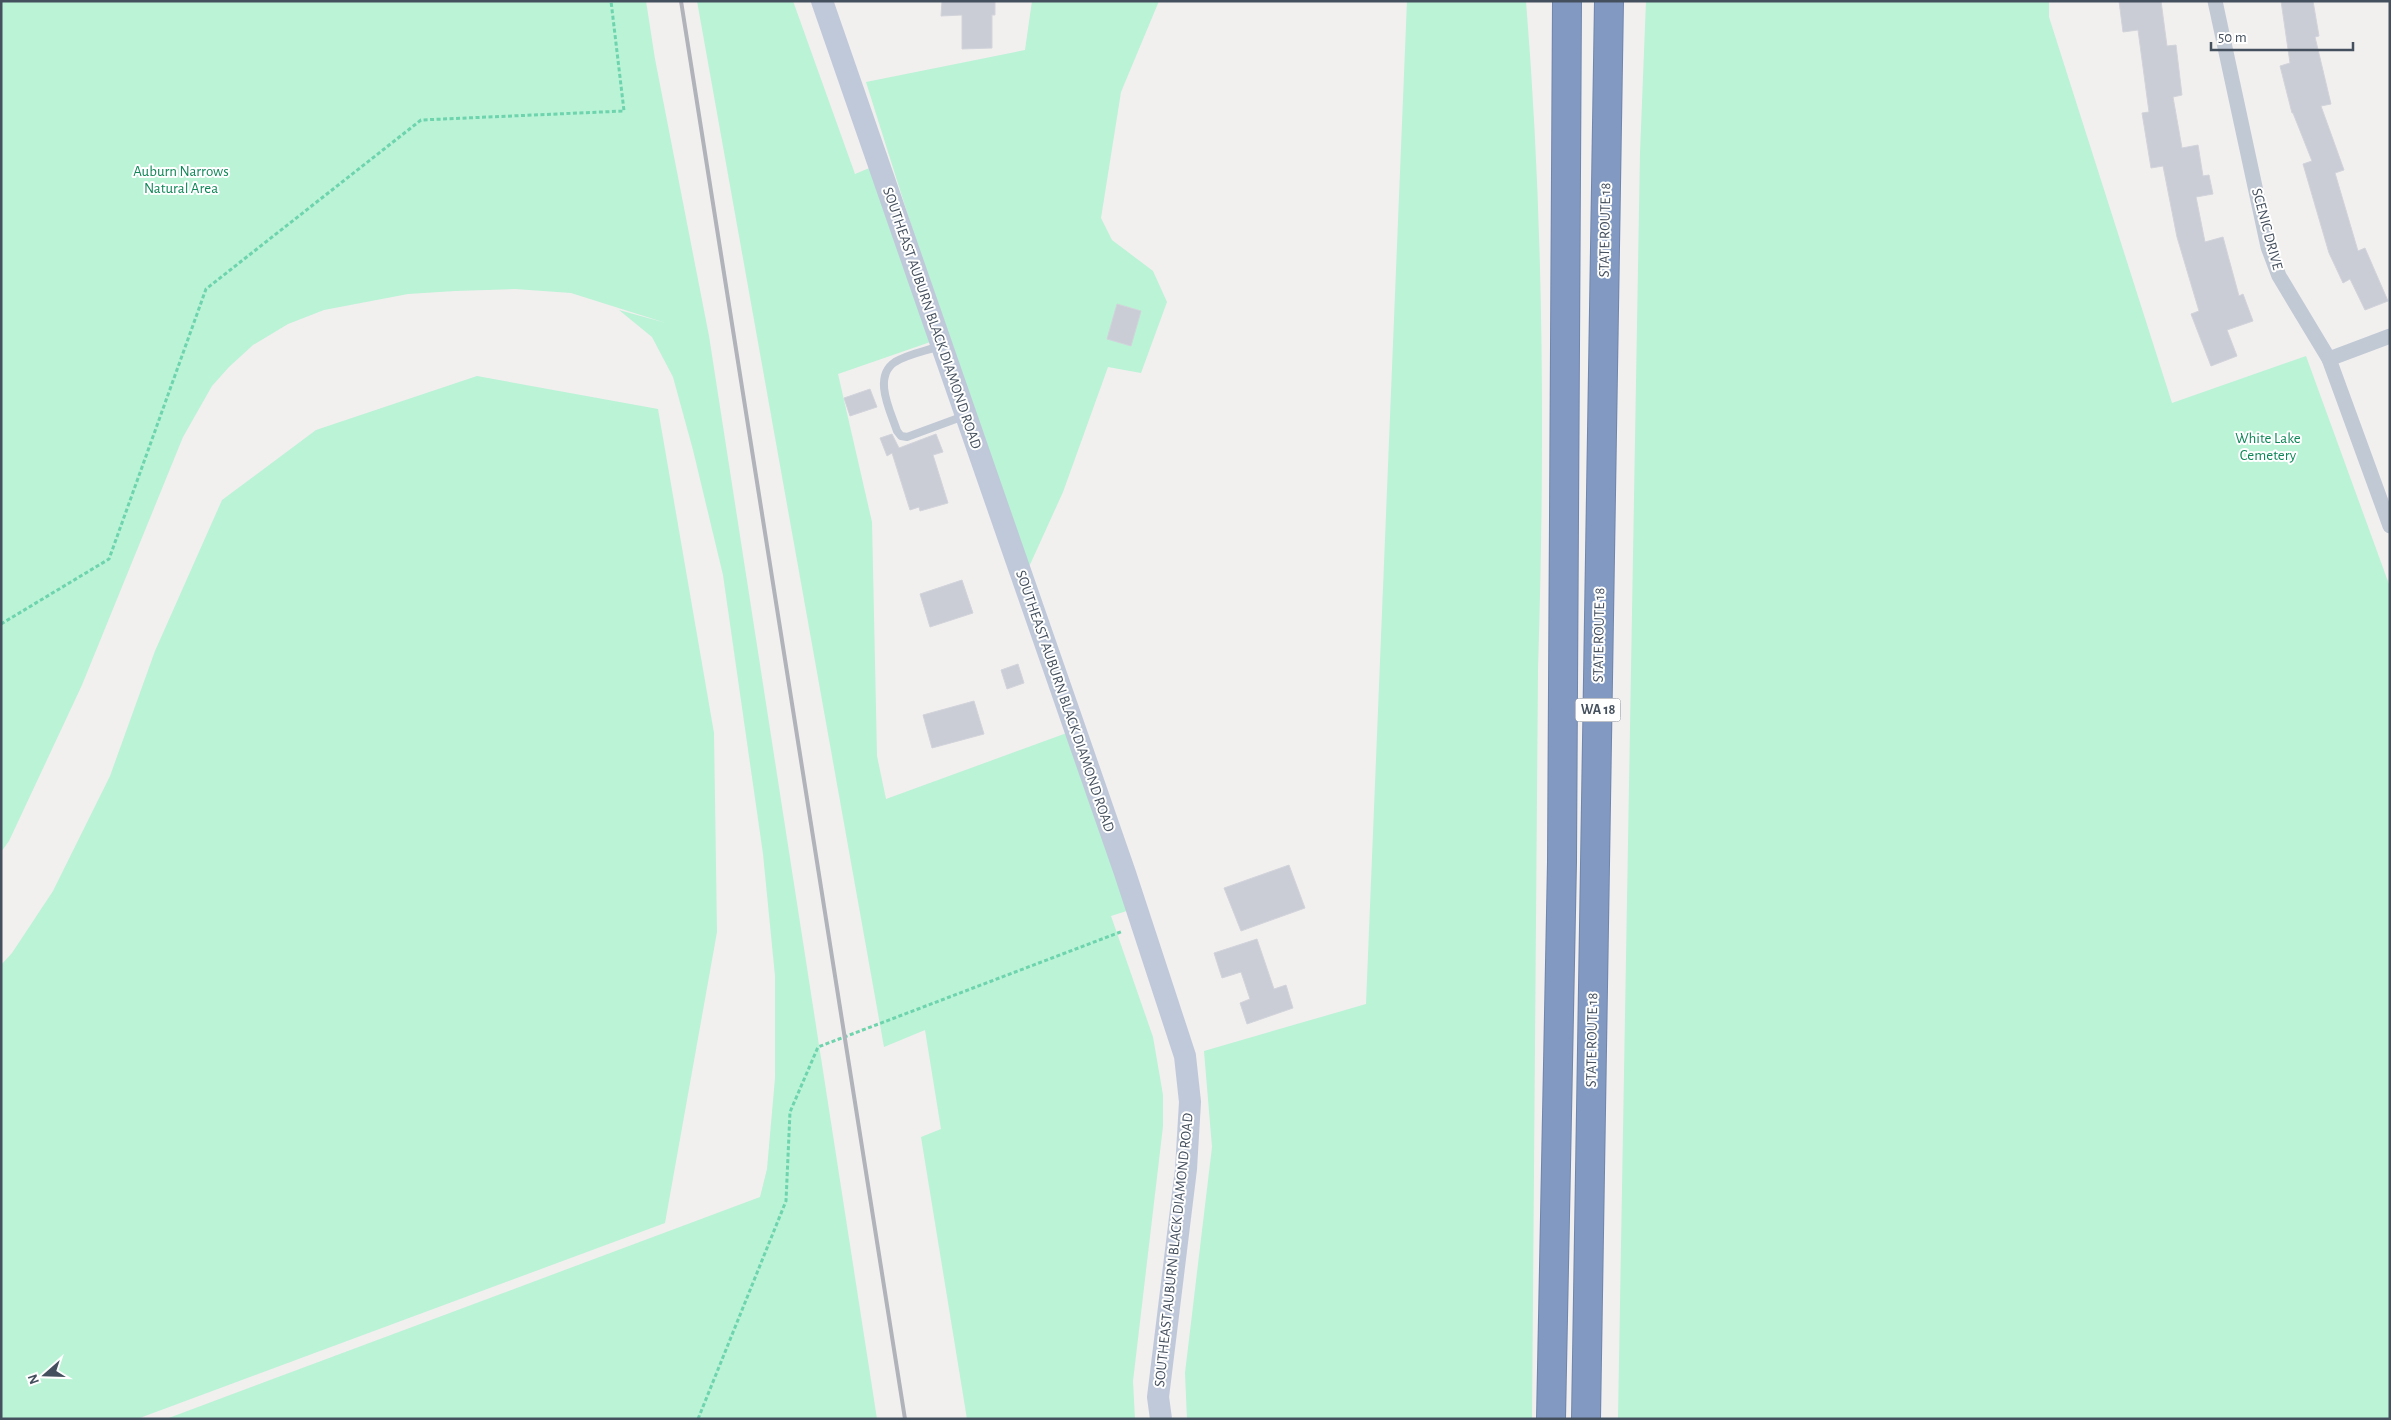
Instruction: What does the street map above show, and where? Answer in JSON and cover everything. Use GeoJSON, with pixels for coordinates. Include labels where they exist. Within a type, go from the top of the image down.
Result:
{"type":"FeatureCollection","features":[{"type":"Feature","properties":{"kind":"highway"},"geometry":{"type":"LineString","coordinates":[[1553,1],[1567,91]]}},
{"type":"Feature","properties":{"kind":"highway","name":"WA 18"},"geometry":{"type":"LineString","coordinates":[[1551,1419],[1562,862],[1567,1]]}},
{"type":"Feature","properties":{"kind":"highway","name":"STATE ROUTE 18"},"geometry":{"type":"LineString","coordinates":[[1586,1419],[1609,1]]}},
{"type":"Feature","properties":{"kind":"main road","name":"SOUTHEAST AUBURN BLACK DIAMOND ROAD"},"geometry":{"type":"LineString","coordinates":[[822,1],[1141,924],[1184,1056],[1190,1102],[1186,1169],[1158,1397],[1161,1419]]}},
{"type":"Feature","properties":{"kind":"street","name":"SCENIC DRIVE"},"geometry":{"type":"LineString","coordinates":[[2215,1],[2268,247],[2279,276],[2329,359],[2390,526]]}},
{"type":"Feature","properties":{"kind":"street"},"geometry":{"type":"LineString","coordinates":[[2329,359],[2390,336]]}},
{"type":"Feature","properties":{"kind":"lane"},"geometry":{"type":"LineString","coordinates":[[942,346],[895,362],[886,372],[884,391],[897,431],[901,436],[907,437],[966,415]]}},
{"type":"Feature","properties":{"kind":"path"},"geometry":{"type":"LineString","coordinates":[[1,624],[109,559],[206,289],[421,120],[624,111],[611,1]]}},
{"type":"Feature","properties":{"kind":"path"},"geometry":{"type":"LineString","coordinates":[[698,1419],[786,1201],[790,1112],[818,1047],[1141,924]]}},
{"type":"Feature","properties":{"kind":"green space","name":"Auburn Narrows Natural Area"},"geometry":{"type":"Polygon","coordinates":[[[1,1],[646,1],[655,59],[709,336],[877,1419],[166,1419],[760,1197],[767,1169],[775,1078],[775,976],[763,854],[723,575],[693,450],[673,377],[652,337],[619,310],[666,323],[571,293],[515,289],[408,294],[324,310],[288,324],[253,345],[229,367],[212,386],[183,437],[82,685],[9,841],[1,852],[1,1]]]}},
{"type":"Feature","properties":{"kind":"green space"},"geometry":{"type":"Polygon","coordinates":[[[697,1],[793,1],[855,174],[879,164],[939,339],[838,374],[872,522],[877,756],[886,799],[1075,730],[1136,908],[1111,916],[1153,1037],[1163,1095],[1163,1126],[1133,1381],[1135,1419],[967,1419],[921,1137],[941,1129],[925,1030],[884,1047],[697,1]]]}},
{"type":"Feature","properties":{"kind":"green space"},"geometry":{"type":"Polygon","coordinates":[[[1032,1],[1159,1],[1121,92],[1101,218],[1112,240],[1153,271],[1167,302],[1141,373],[1108,367],[1063,492],[1023,580],[866,82],[1025,50],[1032,1]]]}},
{"type":"Feature","properties":{"kind":"green space"},"geometry":{"type":"Polygon","coordinates":[[[1407,1],[1526,1],[1540,252],[1542,418],[1532,1419],[1187,1419],[1185,1373],[1212,1147],[1204,1051],[1366,1004],[1407,1]]]}},
{"type":"Feature","properties":{"kind":"green space","name":"White Lake Cemetery"},"geometry":{"type":"Polygon","coordinates":[[[1646,1],[2049,1],[2049,17],[2172,403],[2306,356],[2390,587],[2390,1419],[1618,1419],[1640,153],[1646,1]]]}},
{"type":"Feature","properties":{"kind":"green space"},"geometry":{"type":"Polygon","coordinates":[[[477,376],[658,409],[714,733],[717,932],[665,1223],[137,1419],[1,1419],[1,965],[12,953],[53,891],[110,776],[155,651],[222,500],[316,430],[477,376]]]}},
{"type":"Feature","properties":{"kind":"building"},"geometry":{"type":"Polygon","coordinates":[[[942,1],[995,1],[995,15],[992,15],[992,48],[962,49],[962,15],[941,16],[942,1]]]}},
{"type":"Feature","properties":{"kind":"building"},"geometry":{"type":"Polygon","coordinates":[[[2119,1],[2161,1],[2167,46],[2176,45],[2182,95],[2173,97],[2182,148],[2198,145],[2203,176],[2209,175],[2213,194],[2196,197],[2205,242],[2223,237],[2239,296],[2243,294],[2253,321],[2227,330],[2237,356],[2211,366],[2191,314],[2199,311],[2177,237],[2163,166],[2151,168],[2142,113],[2149,112],[2138,30],[2123,32],[2119,1]]]}},
{"type":"Feature","properties":{"kind":"building"},"geometry":{"type":"Polygon","coordinates":[[[2281,1],[2313,1],[2319,36],[2315,37],[2331,104],[2321,106],[2344,170],[2335,173],[2358,251],[2365,248],[2388,301],[2365,310],[2350,279],[2343,283],[2329,253],[2303,164],[2312,161],[2292,113],[2280,66],[2290,63],[2281,1]]]}},
{"type":"Feature","properties":{"kind":"building"},"geometry":{"type":"Polygon","coordinates":[[[1117,304],[1141,311],[1131,346],[1107,339],[1117,304]]]}},
{"type":"Feature","properties":{"kind":"building"},"geometry":{"type":"Polygon","coordinates":[[[870,389],[877,407],[850,416],[844,398],[870,389]]]}},
{"type":"Feature","properties":{"kind":"building"},"geometry":{"type":"Polygon","coordinates":[[[892,434],[899,448],[936,434],[943,452],[933,455],[948,503],[920,511],[919,507],[910,510],[892,453],[887,456],[880,438],[892,434]]]}},
{"type":"Feature","properties":{"kind":"building"},"geometry":{"type":"Polygon","coordinates":[[[962,580],[973,613],[930,627],[920,594],[962,580]]]}},
{"type":"Feature","properties":{"kind":"building"},"geometry":{"type":"Polygon","coordinates":[[[1018,664],[1024,683],[1007,689],[1001,670],[1018,664]]]}},
{"type":"Feature","properties":{"kind":"building"},"geometry":{"type":"Polygon","coordinates":[[[974,701],[984,734],[932,748],[923,715],[974,701]]]}},
{"type":"Feature","properties":{"kind":"building"},"geometry":{"type":"Polygon","coordinates":[[[1289,865],[1305,908],[1241,931],[1224,888],[1289,865]]]}},
{"type":"Feature","properties":{"kind":"building"},"geometry":{"type":"Polygon","coordinates":[[[1257,939],[1274,989],[1286,985],[1293,1008],[1247,1024],[1240,1003],[1250,999],[1241,972],[1222,978],[1214,953],[1257,939]]]}},
{"type":"Feature","properties":{"kind":"railway"},"geometry":{"type":"LineString","coordinates":[[681,1],[905,1419]]}}]}
